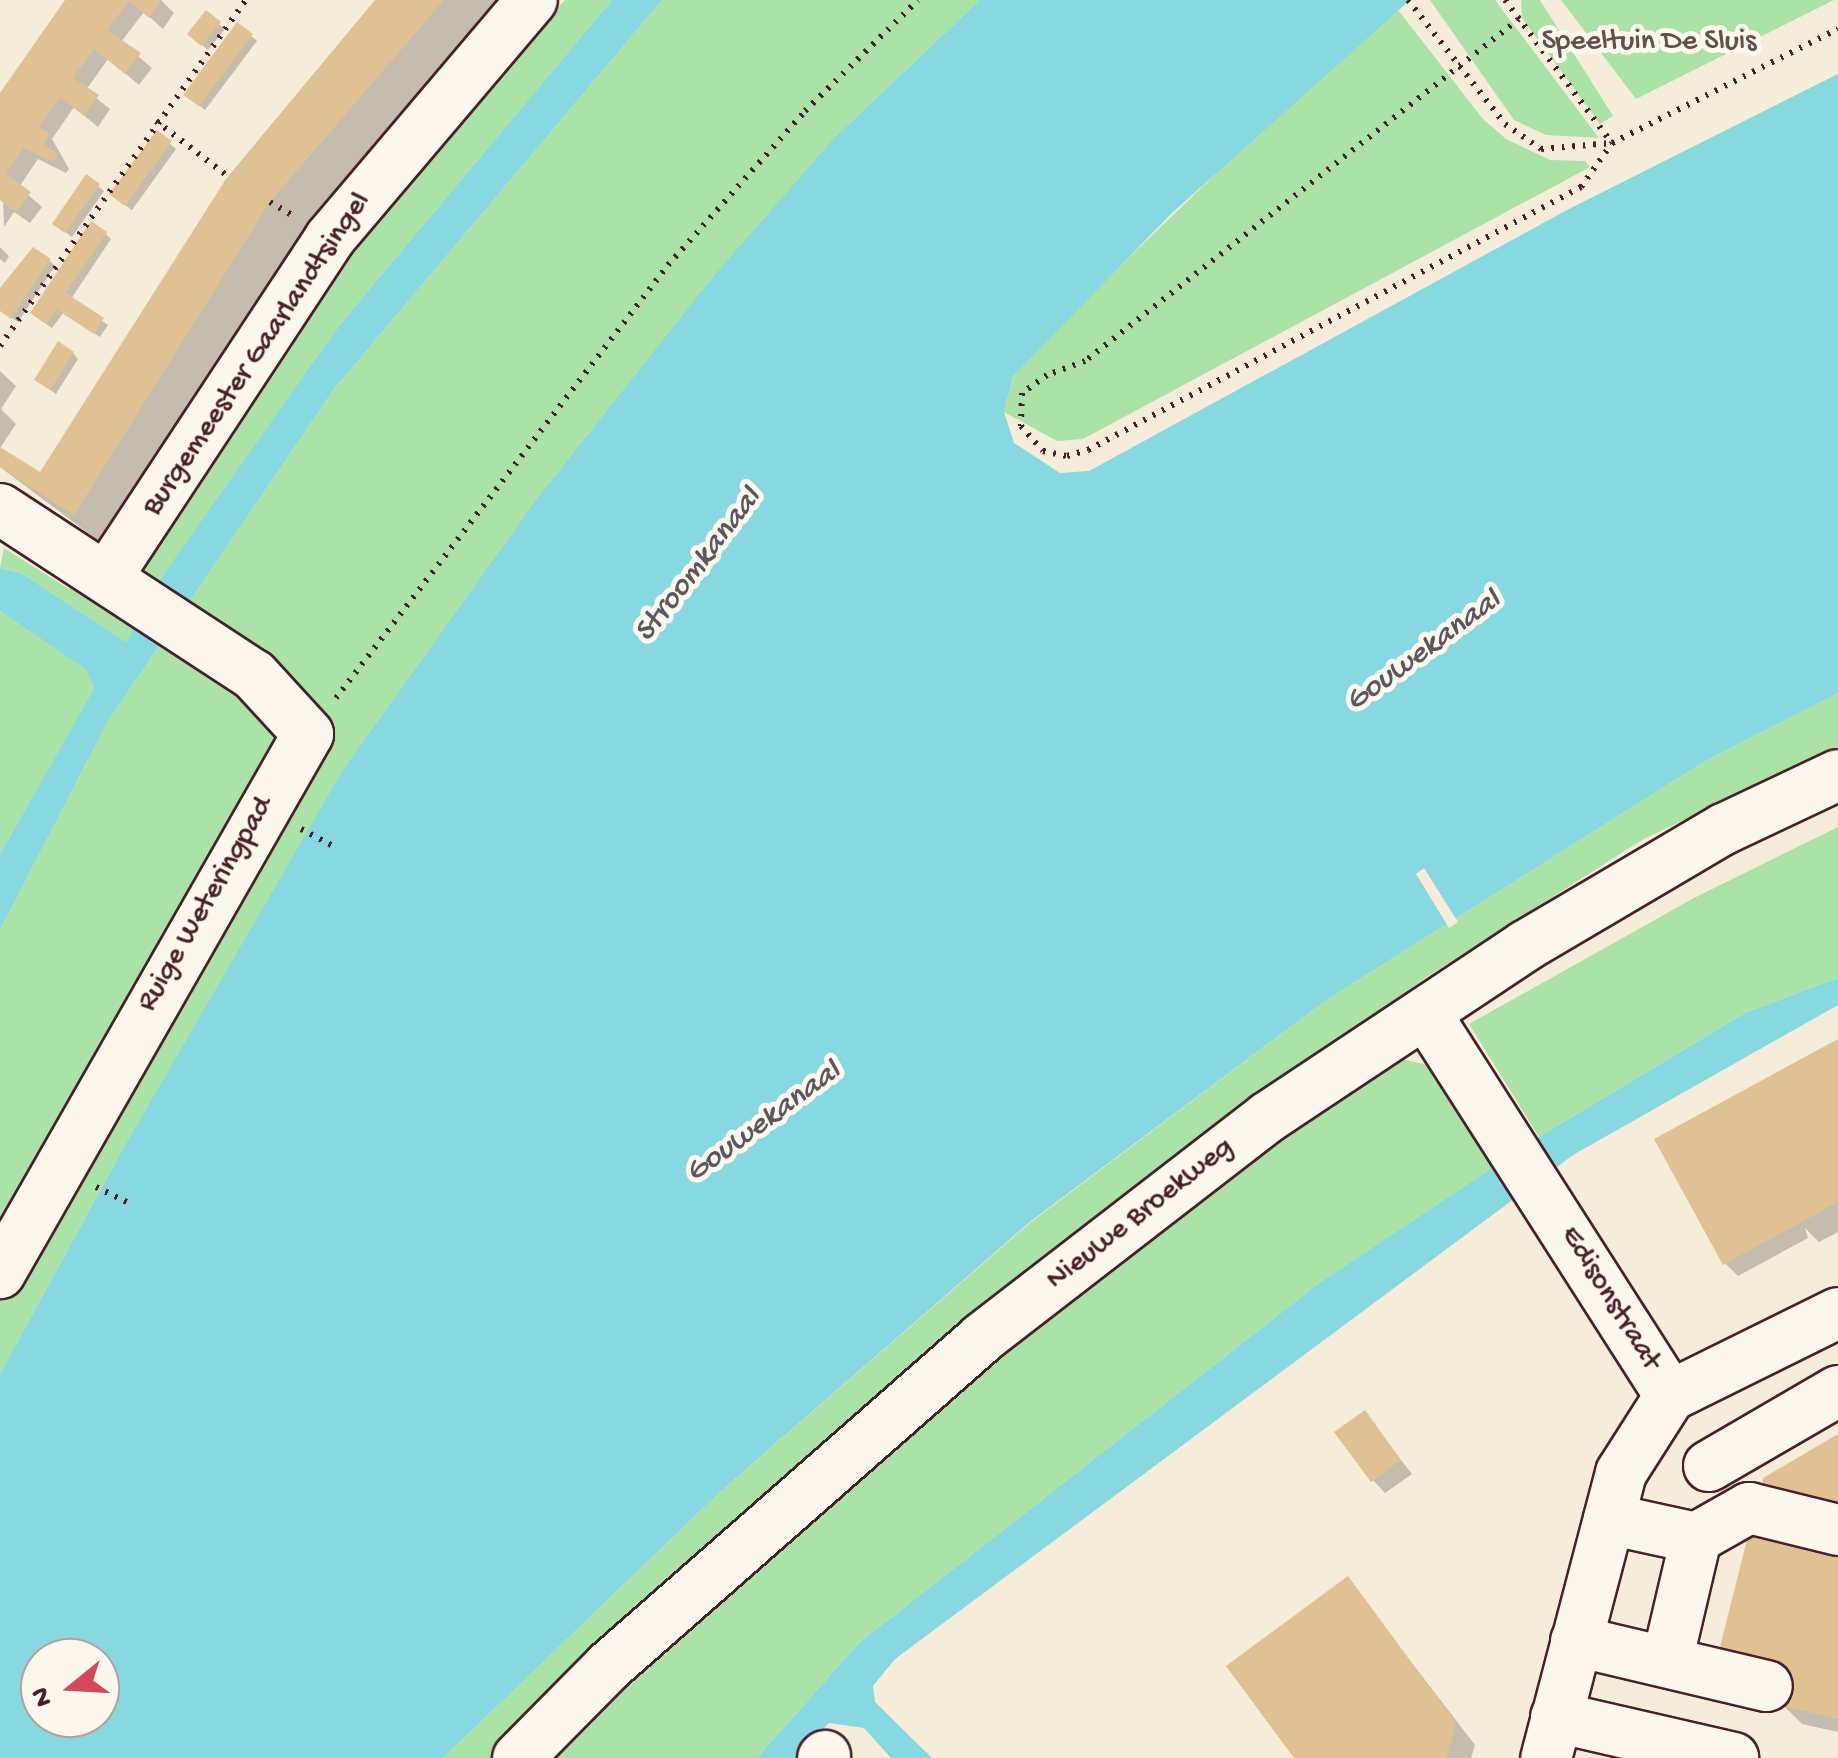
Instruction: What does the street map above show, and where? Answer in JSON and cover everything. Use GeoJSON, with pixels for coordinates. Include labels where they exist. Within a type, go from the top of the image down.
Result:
{"type":"FeatureCollection","features":[{"type":"Feature","properties":{"kind":"street","name":"Burgemeester Gaarlandtsingel"},"geometry":{"type":"LineString","coordinates":[[120,588],[330,238],[532,0]]}},
{"type":"Feature","properties":{"kind":"street"},"geometry":{"type":"LineString","coordinates":[[3,518],[120,588],[254,676],[308,734]]}},
{"type":"Feature","properties":{"kind":"street","name":"Ruige Weteringpad"},"geometry":{"type":"LineString","coordinates":[[0,1273],[308,734]]}},
{"type":"Feature","properties":{"kind":"street","name":"Nieuwe Broekweg"},"geometry":{"type":"LineString","coordinates":[[518,1758],[609,1666],[982,1338],[1268,1117],[1525,946],[1724,829],[1838,775]]}},
{"type":"Feature","properties":{"kind":"street","name":"Edisonstraat"},"geometry":{"type":"LineString","coordinates":[[1426,1014],[1670,1396],[1622,1473],[1551,1738],[1733,1758]]}},
{"type":"Feature","properties":{"kind":"street"},"geometry":{"type":"LineString","coordinates":[[1670,1396],[1838,1313]]}},
{"type":"Feature","properties":{"kind":"street"},"geometry":{"type":"LineString","coordinates":[[1709,1466],[1838,1391]]}},
{"type":"Feature","properties":{"kind":"street"},"geometry":{"type":"LineString","coordinates":[[1609,1519],[1696,1538],[1749,1508],[1838,1530]]}},
{"type":"Feature","properties":{"kind":"street"},"geometry":{"type":"LineString","coordinates":[[1667,1662],[1696,1538]]}},
{"type":"Feature","properties":{"kind":"street"},"geometry":{"type":"LineString","coordinates":[[1576,1641],[1768,1686]]}},
{"type":"Feature","properties":{"kind":"path"},"geometry":{"type":"LineString","coordinates":[[0,346],[156,121],[246,0]]}},
{"type":"Feature","properties":{"kind":"path"},"geometry":{"type":"LineString","coordinates":[[308,734],[668,265],[804,111],[918,0]]}},
{"type":"Feature","properties":{"kind":"path"},"geometry":{"type":"LineString","coordinates":[[1408,0],[1505,124],[1541,149],[1612,143],[1838,29]]}},
{"type":"Feature","properties":{"kind":"path"},"geometry":{"type":"LineString","coordinates":[[1505,0],[1612,143]]}},
{"type":"Feature","properties":{"kind":"path"},"geometry":{"type":"LineString","coordinates":[[1519,19],[1085,361],[1047,375],[1022,393],[1021,426],[1044,451],[1067,456],[1088,450],[1581,187],[1612,143]]}},
{"type":"Feature","properties":{"kind":"path"},"geometry":{"type":"LineString","coordinates":[[156,121],[229,177]]}},
{"type":"Feature","properties":{"kind":"green space"},"geometry":{"type":"Polygon","coordinates":[[[565,0],[612,0],[342,322],[154,596],[139,588],[136,560],[149,538],[161,545],[329,260],[565,0]]]}},
{"type":"Feature","properties":{"kind":"green space"},"geometry":{"type":"Polygon","coordinates":[[[662,0],[980,0],[836,136],[119,1156],[0,1374],[0,930],[108,721],[334,389],[662,0]]]}},
{"type":"Feature","properties":{"kind":"green space"},"geometry":{"type":"Polygon","coordinates":[[[1430,0],[1495,0],[1599,138],[1546,135],[1514,120],[1430,0]]]}},
{"type":"Feature","properties":{"kind":"green space"},"geometry":{"type":"Polygon","coordinates":[[[1521,0],[1540,0],[1613,116],[1600,124],[1522,18],[1521,0]]]}},
{"type":"Feature","properties":{"kind":"green space","name":"Speeltuin De Sluis"},"geometry":{"type":"Polygon","coordinates":[[[1561,0],[1834,0],[1636,99],[1561,0]]]}},
{"type":"Feature","properties":{"kind":"green space"},"geometry":{"type":"Polygon","coordinates":[[[1398,10],[1483,119],[1506,139],[1550,160],[1585,161],[1590,167],[1083,439],[1057,441],[1004,412],[1013,376],[1039,344],[1253,138],[1398,10]]]}},
{"type":"Feature","properties":{"kind":"green space"},"geometry":{"type":"Polygon","coordinates":[[[4,548],[69,589],[76,581],[143,615],[126,642],[21,573],[0,568],[4,548]]]}},
{"type":"Feature","properties":{"kind":"green space"},"geometry":{"type":"Polygon","coordinates":[[[0,611],[88,670],[94,690],[0,854],[0,611]]]}},
{"type":"Feature","properties":{"kind":"green space"},"geometry":{"type":"Polygon","coordinates":[[[1838,693],[1838,746],[1642,840],[1425,978],[1329,1050],[511,1758],[443,1758],[721,1491],[1031,1222],[1328,999],[1705,761],[1838,693]]]}},
{"type":"Feature","properties":{"kind":"green space"},"geometry":{"type":"Polygon","coordinates":[[[1838,827],[1838,978],[1745,1013],[1539,1137],[1469,1024],[1694,898],[1838,827]]]}},
{"type":"Feature","properties":{"kind":"green space"},"geometry":{"type":"Polygon","coordinates":[[[1390,1056],[1427,1065],[1441,1077],[1502,1164],[1318,1284],[859,1643],[757,1758],[549,1758],[739,1574],[1112,1259],[1390,1056]]]}},
{"type":"Feature","properties":{"kind":"water"},"geometry":{"type":"Polygon","coordinates":[[[612,0],[662,0],[334,389],[108,721],[0,930],[0,854],[94,689],[87,670],[0,611],[0,568],[21,573],[126,642],[164,574],[342,322],[612,0]]]}},
{"type":"Feature","properties":{"kind":"water"},"geometry":{"type":"Polygon","coordinates":[[[980,0],[1410,0],[1172,213],[1013,376],[1004,412],[1014,443],[1060,473],[1089,471],[1567,210],[1838,74],[1838,693],[1705,761],[1328,999],[1031,1221],[721,1491],[443,1758],[0,1758],[0,1374],[119,1156],[343,770],[537,499],[713,277],[836,136],[980,0]]]}},
{"type":"Feature","properties":{"kind":"water"},"geometry":{"type":"Polygon","coordinates":[[[1838,978],[1838,1005],[1573,1155],[895,1659],[873,1686],[875,1702],[932,1758],[891,1758],[864,1728],[829,1723],[795,1758],[757,1758],[859,1643],[1318,1284],[1539,1137],[1745,1013],[1838,978]]]}},
{"type":"Feature","properties":{"kind":"pier"},"geometry":{"type":"Polygon","coordinates":[[[1424,868],[1458,922],[1449,928],[1416,874],[1424,868]]]}},
{"type":"Feature","properties":{"kind":"building"},"geometry":{"type":"Polygon","coordinates":[[[65,0],[161,0],[149,18],[129,1],[107,30],[141,53],[125,74],[94,49],[73,78],[99,95],[84,116],[60,97],[39,127],[50,134],[43,144],[58,154],[53,162],[24,148],[15,160],[6,174],[31,192],[16,212],[0,200],[0,93],[65,0]]]}},
{"type":"Feature","properties":{"kind":"building"},"geometry":{"type":"Polygon","coordinates":[[[375,0],[444,0],[270,202],[74,515],[0,467],[0,447],[40,472],[226,179],[375,0]]]}},
{"type":"Feature","properties":{"kind":"building"},"geometry":{"type":"Polygon","coordinates":[[[206,10],[221,22],[201,46],[187,34],[206,10]]]}},
{"type":"Feature","properties":{"kind":"building"},"geometry":{"type":"Polygon","coordinates":[[[237,22],[253,34],[199,106],[183,95],[237,22]]]}},
{"type":"Feature","properties":{"kind":"building"},"geometry":{"type":"Polygon","coordinates":[[[157,130],[172,141],[125,206],[109,194],[157,130]]]}},
{"type":"Feature","properties":{"kind":"building"},"geometry":{"type":"Polygon","coordinates":[[[86,174],[100,184],[65,233],[52,224],[86,174]]]}},
{"type":"Feature","properties":{"kind":"building"},"geometry":{"type":"Polygon","coordinates":[[[91,221],[107,232],[66,293],[104,318],[94,334],[56,309],[46,324],[30,313],[91,221]]]}},
{"type":"Feature","properties":{"kind":"building"},"geometry":{"type":"Polygon","coordinates":[[[33,247],[51,259],[11,319],[0,311],[0,288],[33,247]]]}},
{"type":"Feature","properties":{"kind":"building"},"geometry":{"type":"Polygon","coordinates":[[[58,341],[74,352],[50,390],[34,380],[58,341]]]}},
{"type":"Feature","properties":{"kind":"building"},"geometry":{"type":"Polygon","coordinates":[[[1838,1039],[1838,1202],[1723,1265],[1654,1139],[1838,1039]]]}},
{"type":"Feature","properties":{"kind":"building"},"geometry":{"type":"Polygon","coordinates":[[[1365,1410],[1401,1460],[1371,1482],[1334,1432],[1365,1410]]]}},
{"type":"Feature","properties":{"kind":"building"},"geometry":{"type":"Polygon","coordinates":[[[1838,1434],[1838,1513],[1761,1494],[1763,1478],[1838,1434]]]}},
{"type":"Feature","properties":{"kind":"building"},"geometry":{"type":"Polygon","coordinates":[[[1752,1520],[1838,1541],[1838,1719],[1779,1705],[1717,1659],[1752,1520]]]}},
{"type":"Feature","properties":{"kind":"building"},"geometry":{"type":"Polygon","coordinates":[[[1348,1576],[1456,1723],[1447,1758],[1294,1758],[1226,1666],[1348,1576]]]}},
{"type":"Feature","properties":{"kind":"water label","name":"Stroomkanaal"},"geometry":{"type":"Point","coordinates":[699,566]}},
{"type":"Feature","properties":{"kind":"water label","name":"Gouwekanaal"},"geometry":{"type":"Point","coordinates":[1424,652]}},
{"type":"Feature","properties":{"kind":"water label","name":"Gouwekanaal"},"geometry":{"type":"Point","coordinates":[764,1123]}}]}
